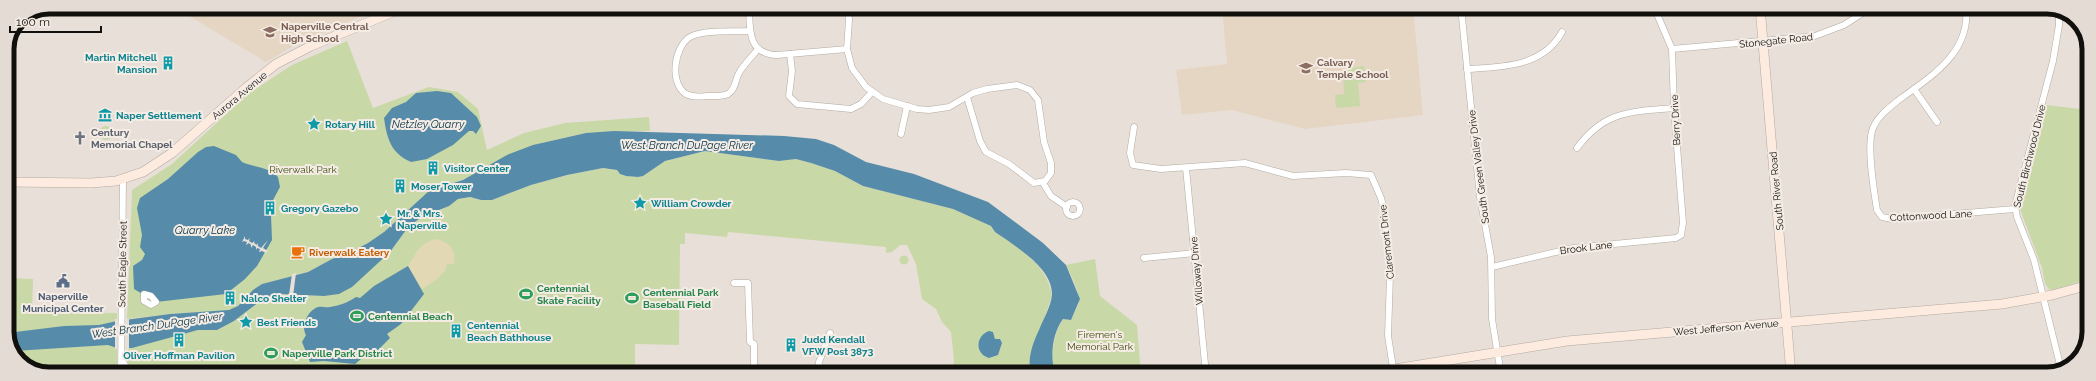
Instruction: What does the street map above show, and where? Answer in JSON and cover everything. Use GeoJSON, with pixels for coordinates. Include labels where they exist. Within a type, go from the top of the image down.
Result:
{"type":"FeatureCollection","features":[{"type":"Feature","properties":{"kind":"street","name":"Aurora Avenue"},"geometry":{"type":"LineString","coordinates":[[14,182],[91,183],[123,179],[143,172],[161,162],[276,64],[311,46],[388,14]]}},
{"type":"Feature","properties":{"kind":"street"},"geometry":{"type":"LineString","coordinates":[[749,14],[752,39],[758,49],[771,55],[847,49]]}},
{"type":"Feature","properties":{"kind":"street"},"geometry":{"type":"LineString","coordinates":[[849,14],[847,49],[855,75],[872,92],[883,99],[923,110],[936,110],[949,106],[980,91],[997,87],[1021,85],[1030,90],[1038,100],[1044,142],[1052,169],[1049,176],[1043,183]]}},
{"type":"Feature","properties":{"kind":"street","name":"South Green Valley Drive"},"geometry":{"type":"LineString","coordinates":[[1462,14],[1480,197],[1492,267],[1492,308],[1500,367]]}},
{"type":"Feature","properties":{"kind":"street","name":"Berry Drive"},"geometry":{"type":"LineString","coordinates":[[1657,14],[1672,49],[1674,108],[1683,223],[1681,235]]}},
{"type":"Feature","properties":{"kind":"street","name":"South River Road"},"geometry":{"type":"LineString","coordinates":[[1761,14],[1790,367]]}},
{"type":"Feature","properties":{"kind":"street","name":"Stonegate Road"},"geometry":{"type":"LineString","coordinates":[[1672,49],[1803,38],[1823,34],[1844,25],[1861,14]]}},
{"type":"Feature","properties":{"kind":"street","name":"Cottonwood Lane"},"geometry":{"type":"LineString","coordinates":[[1966,14],[1965,28],[1956,51],[1947,63],[1885,111],[1873,130],[1871,142],[1875,198],[1879,214],[1887,219],[1892,219],[2015,209]]}},
{"type":"Feature","properties":{"kind":"street","name":"South Birchwood Drive"},"geometry":{"type":"LineString","coordinates":[[2059,16],[2053,61],[2015,209],[2034,260],[2060,364]]}},
{"type":"Feature","properties":{"kind":"street"},"geometry":{"type":"LineString","coordinates":[[750,31],[697,34],[690,37],[682,44],[677,56],[677,81],[684,92],[694,96],[727,94],[734,88],[743,66],[758,49]]}},
{"type":"Feature","properties":{"kind":"street"},"geometry":{"type":"LineString","coordinates":[[1467,69],[1510,65],[1532,59],[1554,46],[1562,32]]}},
{"type":"Feature","properties":{"kind":"street"},"geometry":{"type":"LineString","coordinates":[[790,54],[792,71],[789,96],[797,104],[848,110],[861,104],[872,92]]}},
{"type":"Feature","properties":{"kind":"street"},"geometry":{"type":"LineString","coordinates":[[1914,89],[1937,122]]}},
{"type":"Feature","properties":{"kind":"street"},"geometry":{"type":"LineString","coordinates":[[967,97],[980,141],[986,152],[1009,164],[1031,182],[1043,183]]}},
{"type":"Feature","properties":{"kind":"street"},"geometry":{"type":"LineString","coordinates":[[901,134],[907,106]]}},
{"type":"Feature","properties":{"kind":"street"},"geometry":{"type":"LineString","coordinates":[[1577,148],[1587,134],[1612,117],[1630,112],[1674,108]]}},
{"type":"Feature","properties":{"kind":"street","name":"Claremont Drive"},"geometry":{"type":"LineString","coordinates":[[1134,127],[1130,153],[1133,165],[1155,169],[1245,163],[1293,176],[1346,173],[1371,175],[1381,198],[1384,215],[1390,276],[1387,330],[1393,367]]}},
{"type":"Feature","properties":{"kind":"street","name":"Willoway Drive"},"geometry":{"type":"LineString","coordinates":[[1186,168],[1205,367]]}},
{"type":"Feature","properties":{"kind":"street","name":"South Eagle Street"},"geometry":{"type":"LineString","coordinates":[[120,367],[123,179]]}},
{"type":"Feature","properties":{"kind":"street"},"geometry":{"type":"LineString","coordinates":[[1043,183],[1051,196],[1067,207]]}},
{"type":"Feature","properties":{"kind":"street","name":"Brook Lane"},"geometry":{"type":"LineString","coordinates":[[1492,267],[1573,248],[1676,238],[1681,235]]}},
{"type":"Feature","properties":{"kind":"street"},"geometry":{"type":"LineString","coordinates":[[1144,258],[1195,253]]}},
{"type":"Feature","properties":{"kind":"street"},"geometry":{"type":"LineString","coordinates":[[734,283],[748,283],[750,342],[754,344],[754,367]]}},
{"type":"Feature","properties":{"kind":"street","name":"West Jefferson Avenue"},"geometry":{"type":"LineString","coordinates":[[1416,367],[1567,341],[1979,306],[2044,297],[2082,287]]}},
{"type":"Feature","properties":{"kind":"street"},"geometry":{"type":"LineString","coordinates":[[818,367],[830,333]]}},
{"type":"Feature","properties":{"kind":"street"},"geometry":{"type":"LineString","coordinates":[[121,357],[126,367]]}},
{"type":"Feature","properties":{"kind":"shaded area","name":"Naperville Central High School"},"geometry":{"type":"Polygon","coordinates":[[[186,14],[367,14],[295,45],[266,62],[186,14]]]}},
{"type":"Feature","properties":{"kind":"shaded area","name":"Calvary Temple School"},"geometry":{"type":"Polygon","coordinates":[[[1223,14],[1414,14],[1423,115],[1305,129],[1232,110],[1182,115],[1176,70],[1227,64],[1223,14]]]}},
{"type":"Feature","properties":{"kind":"green space","name":"Riverwalk Park"},"geometry":{"type":"Polygon","coordinates":[[[347,41],[373,108],[429,87],[458,92],[478,109],[487,150],[524,133],[565,123],[649,117],[650,131],[587,133],[542,143],[463,180],[436,188],[422,197],[384,232],[368,243],[349,253],[332,259],[308,272],[262,284],[234,309],[127,319],[132,190],[172,164],[248,94],[292,65],[347,41]]]}},
{"type":"Feature","properties":{"kind":"green space"},"geometry":{"type":"Polygon","coordinates":[[[1364,66],[1366,82],[1358,83],[1360,106],[1336,108],[1335,95],[1344,94],[1343,69],[1364,66]]]}},
{"type":"Feature","properties":{"kind":"green space"},"geometry":{"type":"Polygon","coordinates":[[[2046,105],[2082,109],[2082,281],[2053,290],[2049,289],[2045,284],[2042,268],[2020,209],[2046,105]]]}},
{"type":"Feature","properties":{"kind":"green space"},"geometry":{"type":"Polygon","coordinates":[[[103,126],[109,126],[113,130],[113,136],[109,140],[103,140],[99,136],[99,130],[103,126]]]}},
{"type":"Feature","properties":{"kind":"green space"},"geometry":{"type":"Polygon","coordinates":[[[705,151],[779,161],[796,159],[835,171],[863,186],[953,209],[991,226],[995,232],[1031,258],[1044,274],[1049,284],[1052,296],[1029,363],[1029,367],[953,367],[954,360],[951,332],[942,322],[936,309],[922,299],[916,264],[907,245],[900,245],[892,252],[886,253],[886,247],[728,232],[727,237],[685,233],[685,244],[680,244],[679,345],[635,344],[635,367],[130,367],[128,363],[128,348],[198,330],[217,330],[234,321],[263,299],[271,296],[287,294],[324,296],[345,291],[390,252],[409,226],[422,217],[443,209],[458,199],[470,197],[481,200],[492,200],[531,185],[567,175],[603,168],[617,170],[620,174],[626,176],[643,176],[665,161],[705,151]],[[993,332],[978,344],[980,351],[985,357],[998,355],[1002,343],[995,339],[993,332]]]}},
{"type":"Feature","properties":{"kind":"green space"},"geometry":{"type":"Polygon","coordinates":[[[904,255],[909,260],[904,265],[899,260],[904,255]]]}},
{"type":"Feature","properties":{"kind":"green space","name":"Firemen's Memorial Park"},"geometry":{"type":"Polygon","coordinates":[[[1095,259],[1100,296],[1137,325],[1140,367],[1053,367],[1053,346],[1057,332],[1063,319],[1071,320],[1079,302],[1077,289],[1066,265],[1095,259]]]}},
{"type":"Feature","properties":{"kind":"green space"},"geometry":{"type":"Polygon","coordinates":[[[14,278],[33,279],[32,312],[117,313],[117,367],[40,366],[28,360],[23,355],[15,341],[14,278]]]}},
{"type":"Feature","properties":{"kind":"sand","name":"Centennial Beach"},"geometry":{"type":"Polygon","coordinates":[[[437,239],[445,242],[451,248],[455,259],[454,264],[447,264],[445,271],[436,280],[422,289],[408,266],[416,252],[423,245],[431,240],[437,239]]]}},
{"type":"Feature","properties":{"kind":"water","name":"Netzley Quarry"},"geometry":{"type":"Polygon","coordinates":[[[437,91],[451,93],[477,117],[481,126],[476,134],[473,131],[469,131],[453,145],[427,159],[411,162],[394,150],[389,139],[384,118],[392,108],[406,102],[416,93],[437,91]]]}},
{"type":"Feature","properties":{"kind":"water","name":"West Branch DuPage River"},"geometry":{"type":"Polygon","coordinates":[[[614,131],[784,136],[816,139],[834,145],[866,162],[914,174],[988,202],[1043,243],[1066,265],[1080,299],[1071,320],[1063,319],[1056,331],[1052,353],[1053,367],[1030,367],[1030,357],[1033,346],[1049,308],[1052,295],[1051,285],[1040,267],[1022,251],[995,232],[991,226],[953,209],[863,186],[835,171],[796,159],[779,161],[705,151],[665,161],[643,176],[638,177],[626,176],[620,174],[617,170],[603,168],[567,175],[531,185],[492,200],[481,200],[470,197],[458,199],[449,206],[422,217],[409,226],[390,252],[352,287],[339,294],[324,296],[279,294],[263,299],[234,321],[217,330],[198,330],[132,348],[117,348],[108,345],[20,351],[15,341],[14,332],[64,326],[99,325],[170,314],[229,310],[238,306],[253,290],[262,284],[308,272],[332,259],[349,253],[368,243],[384,232],[430,190],[463,180],[507,155],[533,145],[586,133],[614,131]]]}},
{"type":"Feature","properties":{"kind":"water","name":"Quarry Lake"},"geometry":{"type":"Polygon","coordinates":[[[214,146],[236,155],[242,162],[266,169],[278,177],[280,187],[272,202],[265,205],[265,210],[271,215],[272,240],[257,266],[245,279],[226,294],[156,302],[134,289],[133,266],[142,260],[145,254],[140,247],[142,235],[137,208],[140,198],[168,179],[198,152],[206,147],[214,146]]]}},
{"type":"Feature","properties":{"kind":"water","name":"Centennial Beach"},"geometry":{"type":"Polygon","coordinates":[[[408,266],[424,294],[401,324],[387,334],[390,338],[369,359],[366,355],[355,364],[324,361],[310,362],[302,342],[306,335],[304,327],[306,319],[314,309],[318,307],[341,305],[356,297],[360,298],[374,286],[408,266]]]}},
{"type":"Feature","properties":{"kind":"water"},"geometry":{"type":"Polygon","coordinates":[[[989,331],[993,332],[995,339],[1000,339],[1002,343],[998,355],[989,358],[981,353],[978,345],[984,333],[989,331]]]}},
{"type":"Feature","properties":{"kind":"pier"},"geometry":{"type":"Polygon","coordinates":[[[245,236],[245,239],[248,240],[250,238],[249,241],[252,243],[255,241],[254,243],[257,245],[258,243],[258,246],[261,248],[268,240],[263,248],[268,251],[266,253],[262,251],[259,252],[260,249],[257,248],[256,250],[256,247],[253,245],[251,248],[249,243],[246,245],[247,242],[242,242],[245,236]]]}},
{"type":"Feature","properties":{"kind":"pier"},"geometry":{"type":"Polygon","coordinates":[[[296,273],[293,296],[289,295],[292,274],[296,273]]]}},
{"type":"Feature","properties":{"kind":"pier"},"geometry":{"type":"Polygon","coordinates":[[[115,319],[129,319],[129,349],[115,349],[115,319]]]}},
{"type":"Feature","properties":{"kind":"place","name":"Naperville Central High School"},"geometry":{"type":"Point","coordinates":[270,32]}},
{"type":"Feature","properties":{"kind":"place","name":"Martin Mitchell Mansion"},"geometry":{"type":"Point","coordinates":[168,63]}},
{"type":"Feature","properties":{"kind":"place","name":"Calvary Temple School"},"geometry":{"type":"Point","coordinates":[1306,68]}},
{"type":"Feature","properties":{"kind":"place","name":"Naper Settlement"},"geometry":{"type":"Point","coordinates":[105,115]}},
{"type":"Feature","properties":{"kind":"place","name":"Rotary Hill"},"geometry":{"type":"Point","coordinates":[314,124]}},
{"type":"Feature","properties":{"kind":"place","name":"Century Memorial Chapel"},"geometry":{"type":"Point","coordinates":[80,138]}},
{"type":"Feature","properties":{"kind":"place","name":"Visitor Center"},"geometry":{"type":"Point","coordinates":[433,168]}},
{"type":"Feature","properties":{"kind":"place","name":"Moser Tower"},"geometry":{"type":"Point","coordinates":[400,186]}},
{"type":"Feature","properties":{"kind":"place","name":"William Crowder"},"geometry":{"type":"Point","coordinates":[640,203]}},
{"type":"Feature","properties":{"kind":"place","name":"Gregory Gazebo"},"geometry":{"type":"Point","coordinates":[270,208]}},
{"type":"Feature","properties":{"kind":"place","name":"Mr. & Mrs. Naperville"},"geometry":{"type":"Point","coordinates":[386,219]}},
{"type":"Feature","properties":{"kind":"place","name":"Riverwalk Eatery"},"geometry":{"type":"Point","coordinates":[298,252]}},
{"type":"Feature","properties":{"kind":"place","name":"Naperville Municipal Center"},"geometry":{"type":"Point","coordinates":[63,281]}},
{"type":"Feature","properties":{"kind":"place","name":"Centennial Skate Facility"},"geometry":{"type":"Point","coordinates":[526,294]}},
{"type":"Feature","properties":{"kind":"place","name":"Nalco Shelter"},"geometry":{"type":"Point","coordinates":[230,298]}},
{"type":"Feature","properties":{"kind":"place","name":"Centennial Park Baseball Field"},"geometry":{"type":"Point","coordinates":[632,298]}},
{"type":"Feature","properties":{"kind":"place","name":"Centennial Beach"},"geometry":{"type":"Point","coordinates":[357,316]}},
{"type":"Feature","properties":{"kind":"place","name":"Best Friends"},"geometry":{"type":"Point","coordinates":[246,322]}},
{"type":"Feature","properties":{"kind":"place","name":"Centennial Beach Bathhouse"},"geometry":{"type":"Point","coordinates":[456,331]}},
{"type":"Feature","properties":{"kind":"place","name":"Oliver Hoffman Pavilion"},"geometry":{"type":"Point","coordinates":[179,340]}},
{"type":"Feature","properties":{"kind":"place","name":"Judd Kendall VFW Post 3873"},"geometry":{"type":"Point","coordinates":[791,345]}},
{"type":"Feature","properties":{"kind":"place","name":"Naperville Park District"},"geometry":{"type":"Point","coordinates":[271,353]}}]}
